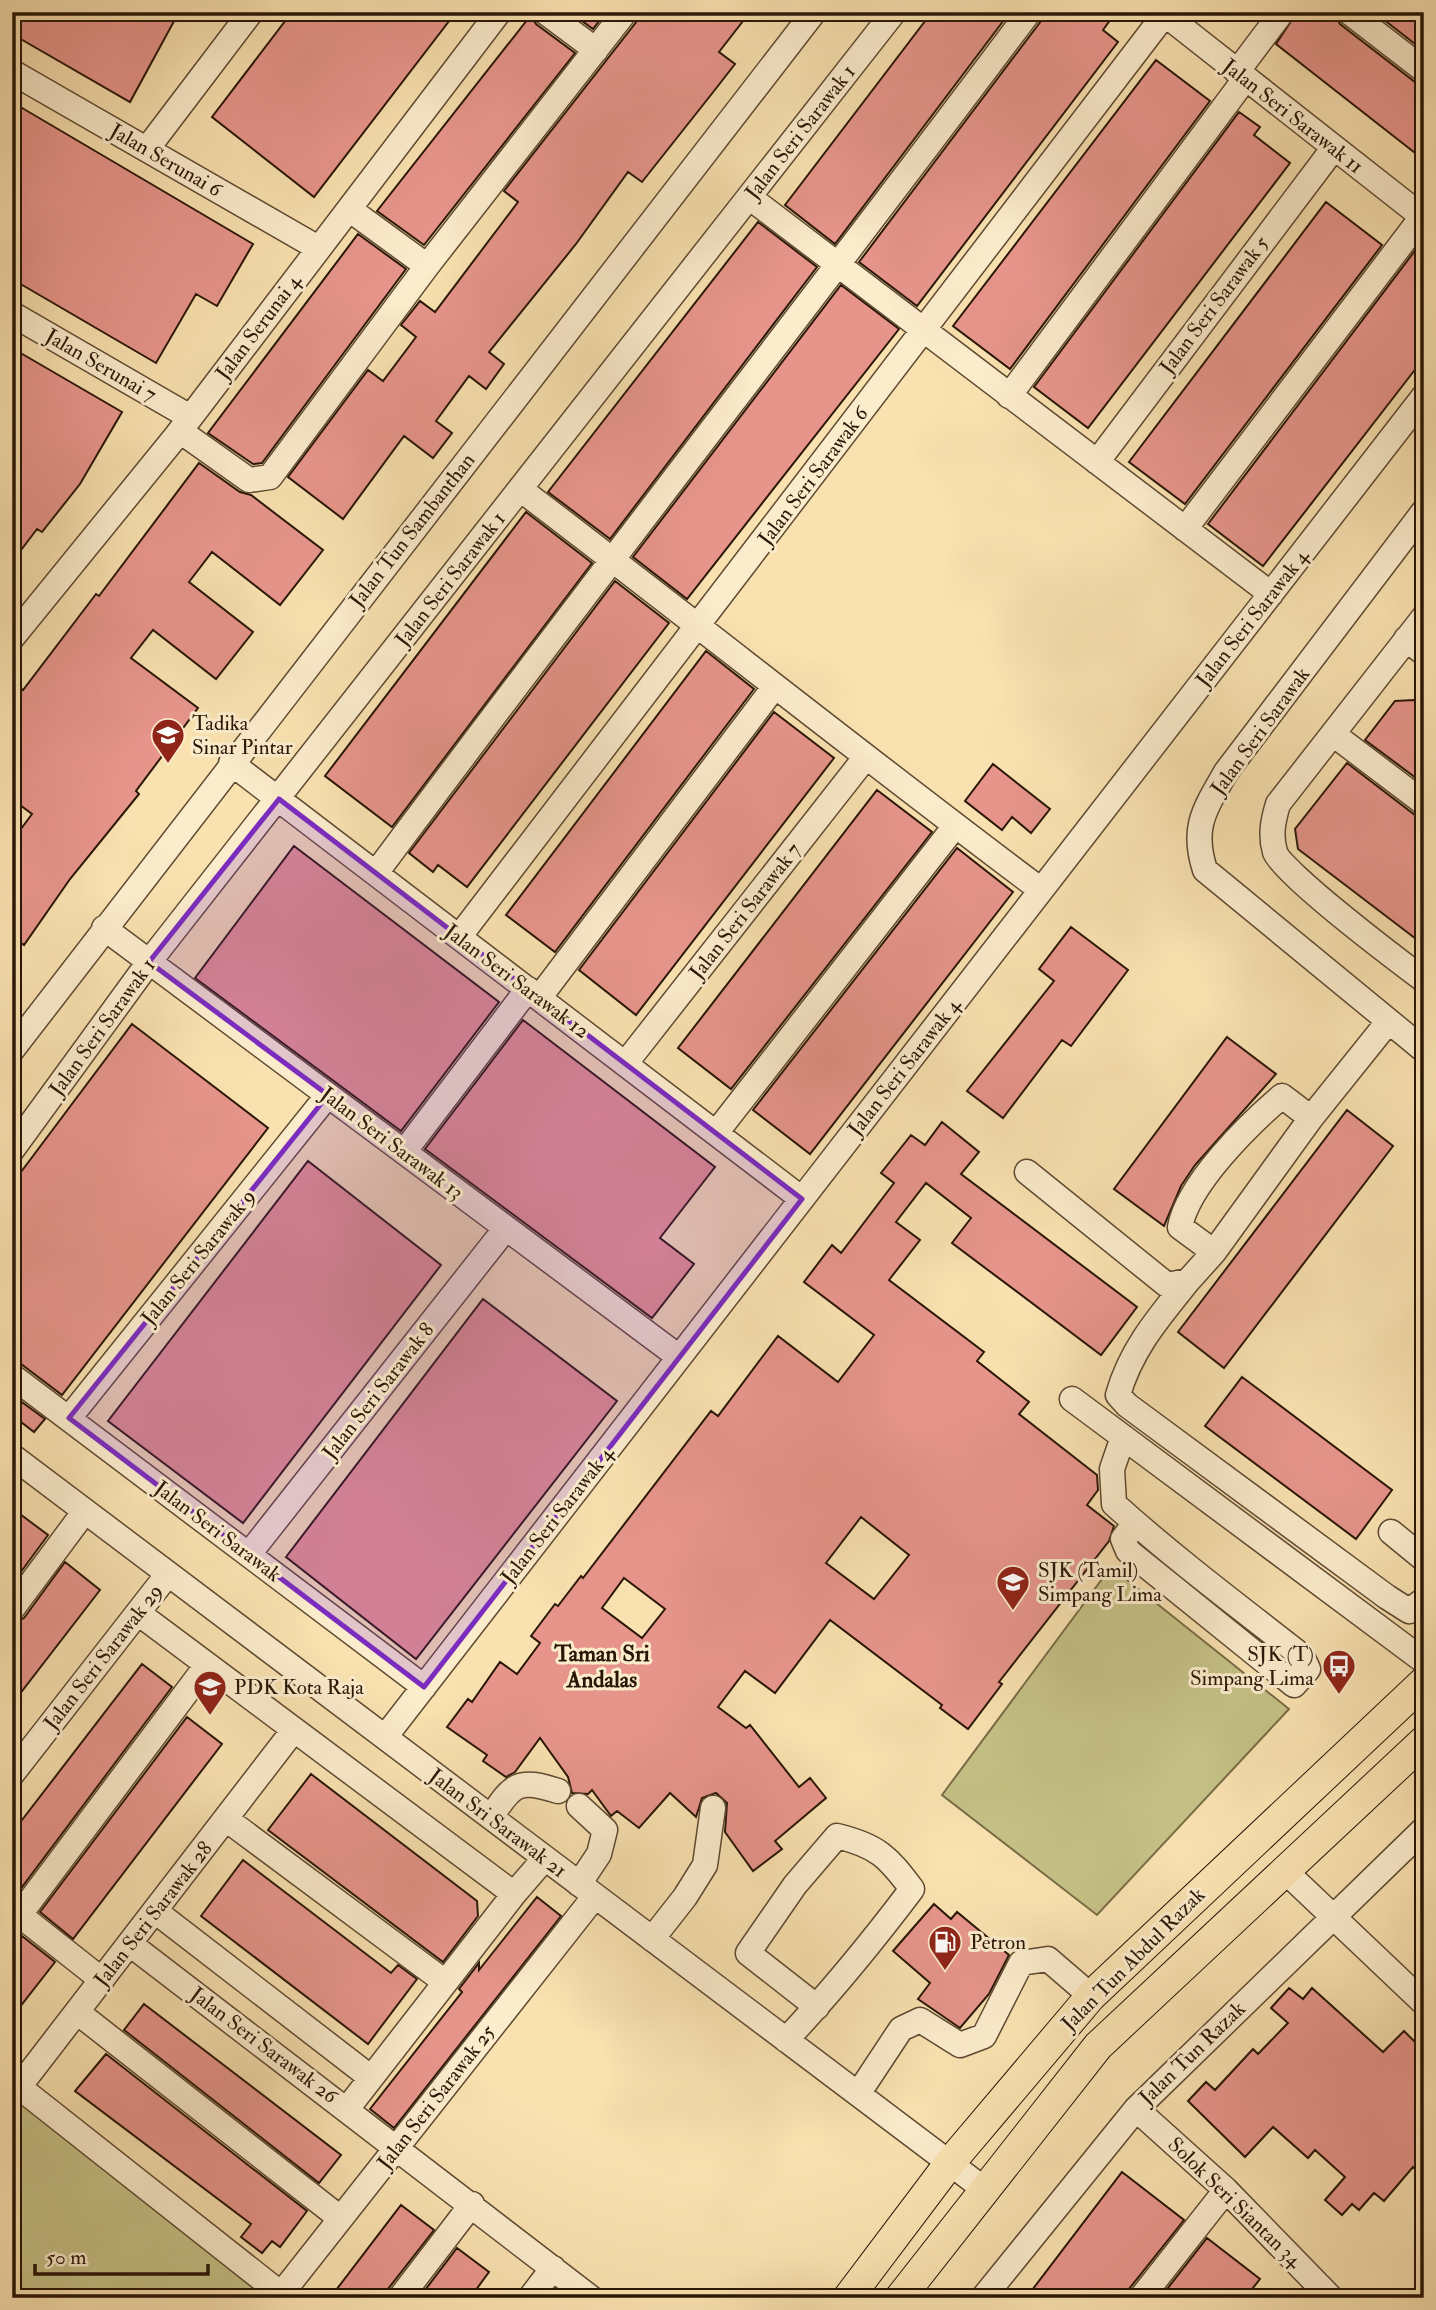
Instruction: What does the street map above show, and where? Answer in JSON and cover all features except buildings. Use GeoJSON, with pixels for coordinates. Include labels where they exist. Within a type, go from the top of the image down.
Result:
{"type":"FeatureCollection","features":[{"type":"Feature","properties":{"kind":"main road","name":"Jalan Tun Abdul Razak"},"geometry":{"type":"LineString","coordinates":[[848,2298],[949,2164],[1091,1996],[1424,1682]]}},
{"type":"Feature","properties":{"kind":"main road","name":"Jalan Tun Abdul Razak"},"geometry":{"type":"LineString","coordinates":[[900,2298],[1098,2046],[1424,1741]]}},
{"type":"Feature","properties":{"kind":"street"},"geometry":{"type":"LineString","coordinates":[[147,149],[251,12]]}},
{"type":"Feature","properties":{"kind":"street","name":"Jalan Serunai 4"},"geometry":{"type":"LineString","coordinates":[[16,627],[185,424],[499,12]]}},
{"type":"Feature","properties":{"kind":"street"},"geometry":{"type":"LineString","coordinates":[[545,12],[596,50]]}},
{"type":"Feature","properties":{"kind":"street","name":"Jalan Serunai 7"},"geometry":{"type":"LineString","coordinates":[[12,314],[185,424],[249,480],[270,477],[427,266],[625,12]]}},
{"type":"Feature","properties":{"kind":"street","name":"Jalan Tun Sambanthan"},"geometry":{"type":"LineString","coordinates":[[12,1050],[231,763],[814,12]]}},
{"type":"Feature","properties":{"kind":"street","name":"Jalan Seri Sarawak 1"},"geometry":{"type":"LineString","coordinates":[[12,1150],[149,962],[894,12]]}},
{"type":"Feature","properties":{"kind":"street"},"geometry":{"type":"LineString","coordinates":[[376,873],[611,558],[838,266],[1029,12]]}},
{"type":"Feature","properties":{"kind":"street"},"geometry":{"type":"LineString","coordinates":[[1009,396],[1241,76],[1282,12]]}},
{"type":"Feature","properties":{"kind":"street"},"geometry":{"type":"LineString","coordinates":[[1349,12],[1424,70]]}},
{"type":"Feature","properties":{"kind":"street","name":"Jalan Seri Sarawak 11"},"geometry":{"type":"LineString","coordinates":[[1164,13],[1423,218]]}},
{"type":"Feature","properties":{"kind":"street","name":"Jalan Seri Sarawak 6"},"geometry":{"type":"LineString","coordinates":[[459,937],[1164,13]]}},
{"type":"Feature","properties":{"kind":"street","name":"Jalan Serunai 6"},"geometry":{"type":"LineString","coordinates":[[12,72],[318,248]]}},
{"type":"Feature","properties":{"kind":"street","name":"Jalan Seri Sarawak 5"},"geometry":{"type":"LineString","coordinates":[[1097,462],[1333,149]]}},
{"type":"Feature","properties":{"kind":"street"},"geometry":{"type":"LineString","coordinates":[[749,197],[1271,594]]}},
{"type":"Feature","properties":{"kind":"street"},"geometry":{"type":"LineString","coordinates":[[349,209],[427,266]]}},
{"type":"Feature","properties":{"kind":"street"},"geometry":{"type":"LineString","coordinates":[[1185,529],[1423,218]]}},
{"type":"Feature","properties":{"kind":"street","name":"Jalan Seri Sarawak 4"},"geometry":{"type":"LineString","coordinates":[[385,1737],[1424,396]]}},
{"type":"Feature","properties":{"kind":"street"},"geometry":{"type":"LineString","coordinates":[[520,489],[699,625],[865,758],[1041,890]]}},
{"type":"Feature","properties":{"kind":"street","name":"Jalan Seri Sarawak"},"geometry":{"type":"LineString","coordinates":[[1424,512],[1226,772],[1201,816],[1197,846],[1205,870],[1424,1050]]}},
{"type":"Feature","properties":{"kind":"street"},"geometry":{"type":"LineString","coordinates":[[1424,617],[1415,646],[1333,733],[1278,804],[1271,828],[1275,856],[1342,917],[1424,980]]}},
{"type":"Feature","properties":{"kind":"street"},"geometry":{"type":"LineString","coordinates":[[404,1152],[533,994],[775,686]]}},
{"type":"Feature","properties":{"kind":"street"},"geometry":{"type":"LineString","coordinates":[[1333,733],[1424,803]]}},
{"type":"Feature","properties":{"kind":"street","name":"Jalan Seri Sarawak 7"},"geometry":{"type":"LineString","coordinates":[[625,1064],[865,758]]}},
{"type":"Feature","properties":{"kind":"street","name":"Jalan Seri Sarawak 12"},"geometry":{"type":"LineString","coordinates":[[231,763],[802,1199]]}},
{"type":"Feature","properties":{"kind":"street"},"geometry":{"type":"LineString","coordinates":[[716,1133],[955,826]]}},
{"type":"Feature","properties":{"kind":"street","name":"Jalan Seri Sarawak 13"},"geometry":{"type":"LineString","coordinates":[[104,928],[679,1357]]}},
{"type":"Feature","properties":{"kind":"street"},"geometry":{"type":"LineString","coordinates":[[1388,1022],[1311,1118],[1214,1252],[1139,1344],[1126,1366],[1118,1395],[1126,1405],[1387,1597],[1409,1611],[1424,1601]]}},
{"type":"Feature","properties":{"kind":"street","name":"Jalan Seri Sarawak 9"},"geometry":{"type":"LineString","coordinates":[[69,1418],[328,1095]]}},
{"type":"Feature","properties":{"kind":"street"},"geometry":{"type":"LineString","coordinates":[[1214,1252],[1180,1227],[1183,1213],[1212,1170],[1247,1127],[1282,1096],[1311,1118]]}},
{"type":"Feature","properties":{"kind":"street"},"geometry":{"type":"LineString","coordinates":[[1027,1171],[1167,1285],[1188,1281]]}},
{"type":"Feature","properties":{"kind":"street","name":"Jalan Seri Sarawak 8"},"geometry":{"type":"LineString","coordinates":[[250,1554],[506,1228]]}},
{"type":"Feature","properties":{"kind":"street","name":"Jalan Seri Sarawak"},"geometry":{"type":"LineString","coordinates":[[12,1376],[424,1687]]}},
{"type":"Feature","properties":{"kind":"street"},"geometry":{"type":"LineString","coordinates":[[1072,1399],[1424,1661]]}},
{"type":"Feature","properties":{"kind":"street"},"geometry":{"type":"LineString","coordinates":[[1123,1437],[1112,1469],[1114,1504],[1135,1523],[1168,1553],[1302,1656],[1307,1669],[1303,1676],[1294,1685],[1128,1551],[1123,1539],[1135,1523]]}},
{"type":"Feature","properties":{"kind":"street","name":"Jalan Sri Sarawak 21"},"geometry":{"type":"LineString","coordinates":[[12,1456],[984,2189]]}},
{"type":"Feature","properties":{"kind":"street"},"geometry":{"type":"LineString","coordinates":[[12,1609],[85,1511]]}},
{"type":"Feature","properties":{"kind":"street"},"geometry":{"type":"LineString","coordinates":[[1391,1532],[1424,1559]]}},
{"type":"Feature","properties":{"kind":"street","name":"Jalan Seri Sarawak 29"},"geometry":{"type":"LineString","coordinates":[[12,1774],[168,1574]]}},
{"type":"Feature","properties":{"kind":"street"},"geometry":{"type":"LineString","coordinates":[[138,1613],[514,1894]]}},
{"type":"Feature","properties":{"kind":"street"},"geometry":{"type":"LineString","coordinates":[[102,1980],[15,1916],[207,1665]]}},
{"type":"Feature","properties":{"kind":"street","name":"Jalan Seri Sarawak 28"},"geometry":{"type":"LineString","coordinates":[[16,2092],[293,1731]]}},
{"type":"Feature","properties":{"kind":"street"},"geometry":{"type":"LineString","coordinates":[[491,1818],[509,1791],[532,1783],[558,1791]]}},
{"type":"Feature","properties":{"kind":"street","name":"Jalan Seri Sarawak 25"},"geometry":{"type":"LineString","coordinates":[[279,2296],[397,2147],[587,1890],[605,1830],[579,1806]]}},
{"type":"Feature","properties":{"kind":"street"},"geometry":{"type":"LineString","coordinates":[[652,1939],[705,1865],[713,1808]]}},
{"type":"Feature","properties":{"kind":"street"},"geometry":{"type":"LineString","coordinates":[[226,1819],[445,1982]]}},
{"type":"Feature","properties":{"kind":"street","name":"Jalan Tun Razak"},"geometry":{"type":"LineString","coordinates":[[983,2298],[1136,2109],[1424,1829]]}},
{"type":"Feature","properties":{"kind":"street"},"geometry":{"type":"LineString","coordinates":[[786,2040],[849,1973],[912,1889],[887,1856],[864,1842],[837,1836],[795,1885],[748,1953],[817,2007]]}},
{"type":"Feature","properties":{"kind":"street"},"geometry":{"type":"LineString","coordinates":[[347,2109],[545,1858]]}},
{"type":"Feature","properties":{"kind":"street"},"geometry":{"type":"LineString","coordinates":[[1286,1872],[1424,2003]]}},
{"type":"Feature","properties":{"kind":"street"},"geometry":{"type":"LineString","coordinates":[[155,1911],[370,2077]]}},
{"type":"Feature","properties":{"kind":"street","name":"Jalan Seri Sarawak 26"},"geometry":{"type":"LineString","coordinates":[[130,1944],[591,2298]]}},
{"type":"Feature","properties":{"kind":"street"},"geometry":{"type":"LineString","coordinates":[[858,2094],[901,2029],[920,2020],[960,2045],[984,2036],[1021,1963],[1048,1959],[1091,1996]]}},
{"type":"Feature","properties":{"kind":"street"},"geometry":{"type":"LineString","coordinates":[[77,2012],[340,2218]]}},
{"type":"Feature","properties":{"kind":"street"},"geometry":{"type":"LineString","coordinates":[[16,2092],[279,2296]]}},
{"type":"Feature","properties":{"kind":"street","name":"Solok Seri Siantan 34"},"geometry":{"type":"LineString","coordinates":[[1136,2109],[1226,2190],[1318,2293]]}},
{"type":"Feature","properties":{"kind":"street"},"geometry":{"type":"LineString","coordinates":[[1141,2298],[1226,2190]]}},
{"type":"Feature","properties":{"kind":"street"},"geometry":{"type":"LineString","coordinates":[[400,2298],[472,2204]]}},
{"type":"Feature","properties":{"kind":"street"},"geometry":{"type":"LineString","coordinates":[[530,2298],[553,2268]]}},
{"type":"Feature","properties":{"kind":"highlighted area"},"geometry":{"type":"Polygon","coordinates":[[[279,799],[802,1199],[424,1687],[69,1418],[328,1095],[149,962],[279,799]]]}},
{"type":"Feature","properties":{"kind":"shaded area"},"geometry":{"type":"Polygon","coordinates":[[[1111,1567],[1289,1709],[1097,1915],[942,1795],[1111,1567]]]}},
{"type":"Feature","properties":{"kind":"shaded area"},"geometry":{"type":"Polygon","coordinates":[[[21,2103],[266,2295],[264,2298],[12,2298],[12,2114],[21,2103]]]}},
{"type":"Feature","properties":{"kind":"place","name":"Tadika Sinar Pintar"},"geometry":{"type":"Point","coordinates":[168,765]}},
{"type":"Feature","properties":{"kind":"place","name":"SJK (Tamil) Simpang Lima"},"geometry":{"type":"Point","coordinates":[1013,1612]}},
{"type":"Feature","properties":{"kind":"place","name":"SJK (T) Simpang Lima"},"geometry":{"type":"Point","coordinates":[1339,1696]}},
{"type":"Feature","properties":{"kind":"place","name":"PDK Kota Raja"},"geometry":{"type":"Point","coordinates":[210,1717]}},
{"type":"Feature","properties":{"kind":"place","name":"Petron"},"geometry":{"type":"Point","coordinates":[945,1972]}},
{"type":"Feature","properties":{"kind":"district","name":"Taman Sri Andalas"},"geometry":{"type":"Point","coordinates":[602,1666]}}]}
